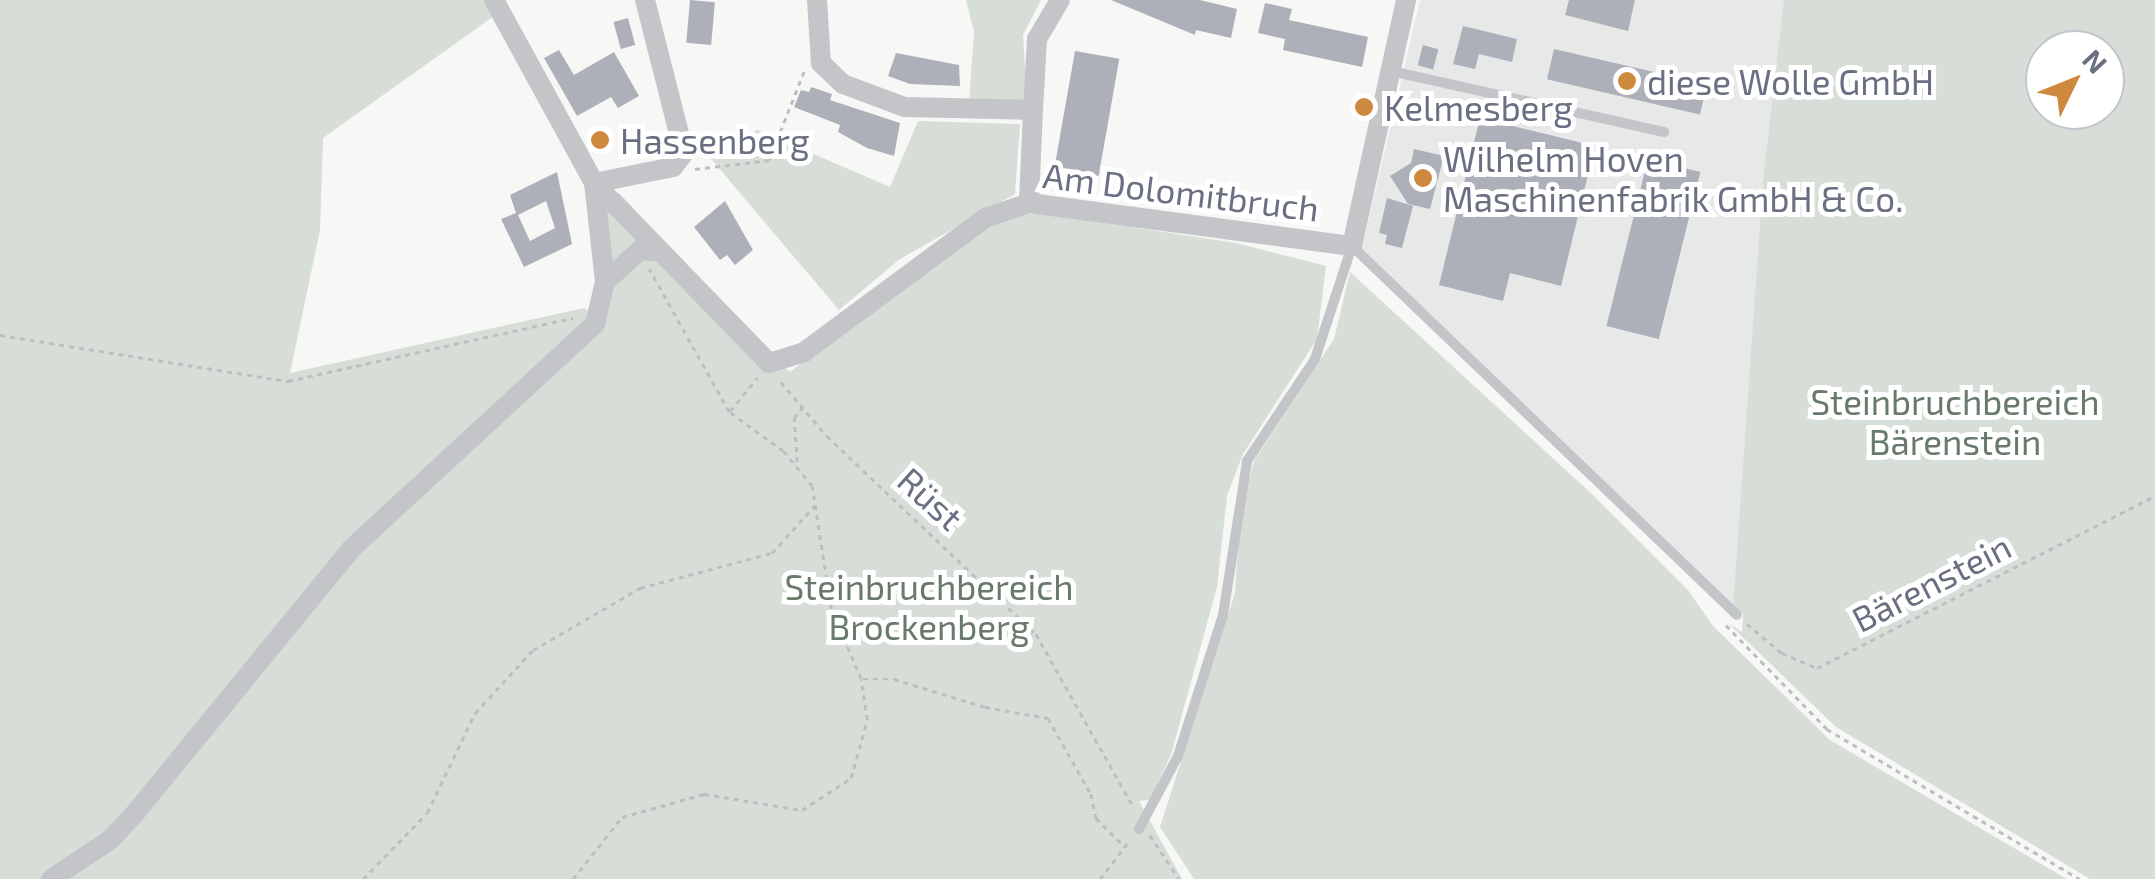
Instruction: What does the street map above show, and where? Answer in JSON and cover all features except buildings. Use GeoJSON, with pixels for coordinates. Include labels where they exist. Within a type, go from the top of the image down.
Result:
{"type":"FeatureCollection","features":[{"type":"Feature","properties":{"kind":"street"},"geometry":{"type":"LineString","coordinates":[[494,0],[594,183],[770,362]]}},
{"type":"Feature","properties":{"kind":"street"},"geometry":{"type":"LineString","coordinates":[[594,183],[681,162],[681,136],[645,0]]}},
{"type":"Feature","properties":{"kind":"street"},"geometry":{"type":"LineString","coordinates":[[817,0],[822,62],[842,84],[905,107],[1034,110]]}},
{"type":"Feature","properties":{"kind":"street"},"geometry":{"type":"LineString","coordinates":[[1029,203],[1037,39],[1060,0]]}},
{"type":"Feature","properties":{"kind":"street"},"geometry":{"type":"LineString","coordinates":[[1352,246],[1406,0]]}},
{"type":"Feature","properties":{"kind":"street"},"geometry":{"type":"LineString","coordinates":[[51,879],[110,840],[351,549],[583,340],[599,311],[605,282],[594,183]]}},
{"type":"Feature","properties":{"kind":"street","name":"Am Dolomitbruch"},"geometry":{"type":"LineString","coordinates":[[770,362],[804,352],[985,218],[1029,203],[1352,246]]}},
{"type":"Feature","properties":{"kind":"street"},"geometry":{"type":"LineString","coordinates":[[605,282],[640,250],[661,252]]}},
{"type":"Feature","properties":{"kind":"lane"},"geometry":{"type":"LineString","coordinates":[[1390,71],[1664,132]]}},
{"type":"Feature","properties":{"kind":"lane"},"geometry":{"type":"LineString","coordinates":[[1141,826],[1178,756],[1223,616],[1247,461],[1315,360],[1352,246],[1736,615]]}},
{"type":"Feature","properties":{"kind":"path"},"geometry":{"type":"LineString","coordinates":[[681,162],[696,170],[768,160],[798,74],[822,62]]}},
{"type":"Feature","properties":{"kind":"path"},"geometry":{"type":"LineString","coordinates":[[640,250],[703,376],[729,412],[797,464]]}},
{"type":"Feature","properties":{"kind":"path"},"geometry":{"type":"LineString","coordinates":[[0,335],[288,381],[599,311]]}},
{"type":"Feature","properties":{"kind":"path"},"geometry":{"type":"LineString","coordinates":[[729,412],[770,362]]}},
{"type":"Feature","properties":{"kind":"path","name":"Rüst"},"geometry":{"type":"LineString","coordinates":[[770,362],[802,408],[1036,634],[1141,826],[1178,879]]}},
{"type":"Feature","properties":{"kind":"path"},"geometry":{"type":"LineString","coordinates":[[573,879],[622,818],[704,794],[802,810],[850,778],[867,720],[861,679],[831,609],[815,505],[797,464],[794,418],[802,408]]}},
{"type":"Feature","properties":{"kind":"path","name":"Bärenstein"},"geometry":{"type":"LineString","coordinates":[[1736,615],[1782,653],[1818,668],[2155,496]]}},
{"type":"Feature","properties":{"kind":"path"},"geometry":{"type":"LineString","coordinates":[[363,879],[426,813],[475,713],[533,650],[640,588],[772,553],[815,505]]}},
{"type":"Feature","properties":{"kind":"path"},"geometry":{"type":"LineString","coordinates":[[1717,616],[1828,729],[2080,879]]}},
{"type":"Feature","properties":{"kind":"path"},"geometry":{"type":"LineString","coordinates":[[861,679],[894,679],[985,708],[1048,718],[1091,794],[1096,818],[1124,847]]}},
{"type":"Feature","properties":{"kind":"path"},"geometry":{"type":"LineString","coordinates":[[1100,879],[1141,826]]}},
{"type":"Feature","properties":{"kind":"shaded area"},"geometry":{"type":"Polygon","coordinates":[[[1420,0],[1789,0],[1763,181],[1733,605],[1362,249],[1420,0]]]}},
{"type":"Feature","properties":{"kind":"green space","name":"Steinbruchbereich Brockenberg"},"geometry":{"type":"Polygon","coordinates":[[[0,0],[485,0],[494,16],[323,138],[320,230],[290,373],[584,308],[605,324],[606,196],[619,193],[790,372],[960,240],[1005,217],[1041,213],[1236,243],[1326,266],[1317,339],[1243,454],[1227,496],[1217,587],[1171,755],[1150,800],[1139,801],[1182,879],[0,879],[0,0]]]}},
{"type":"Feature","properties":{"kind":"green space"},"geometry":{"type":"Polygon","coordinates":[[[966,0],[1041,0],[1023,35],[1027,103],[969,101],[974,32],[966,0]]]}},
{"type":"Feature","properties":{"kind":"green space","name":"Steinbruchbereich Bärenstein"},"geometry":{"type":"Polygon","coordinates":[[[1784,0],[2155,0],[2155,879],[2090,879],[1836,727],[1728,623],[1742,632],[1743,614],[1733,605],[1763,181],[1784,0]]]}},
{"type":"Feature","properties":{"kind":"green space"},"geometry":{"type":"Polygon","coordinates":[[[918,121],[1020,124],[1015,194],[900,259],[839,310],[701,147],[758,130],[890,187],[918,121]]]}},
{"type":"Feature","properties":{"kind":"green space"},"geometry":{"type":"Polygon","coordinates":[[[1350,272],[1593,495],[1688,590],[1713,626],[1830,740],[2067,879],[1194,879],[1160,827],[1235,593],[1240,516],[1254,461],[1334,339],[1350,272]]]}},
{"type":"Feature","properties":{"kind":"place","name":"diese Wolle GmbH"},"geometry":{"type":"Point","coordinates":[1627,81]}},
{"type":"Feature","properties":{"kind":"place","name":"Kelmesberg"},"geometry":{"type":"Point","coordinates":[1364,107]}},
{"type":"Feature","properties":{"kind":"place","name":"Hassenberg"},"geometry":{"type":"Point","coordinates":[600,140]}},
{"type":"Feature","properties":{"kind":"place","name":"Wilhelm Hoven Maschinenfabrik GmbH & Co."},"geometry":{"type":"Point","coordinates":[1423,178]}}]}
